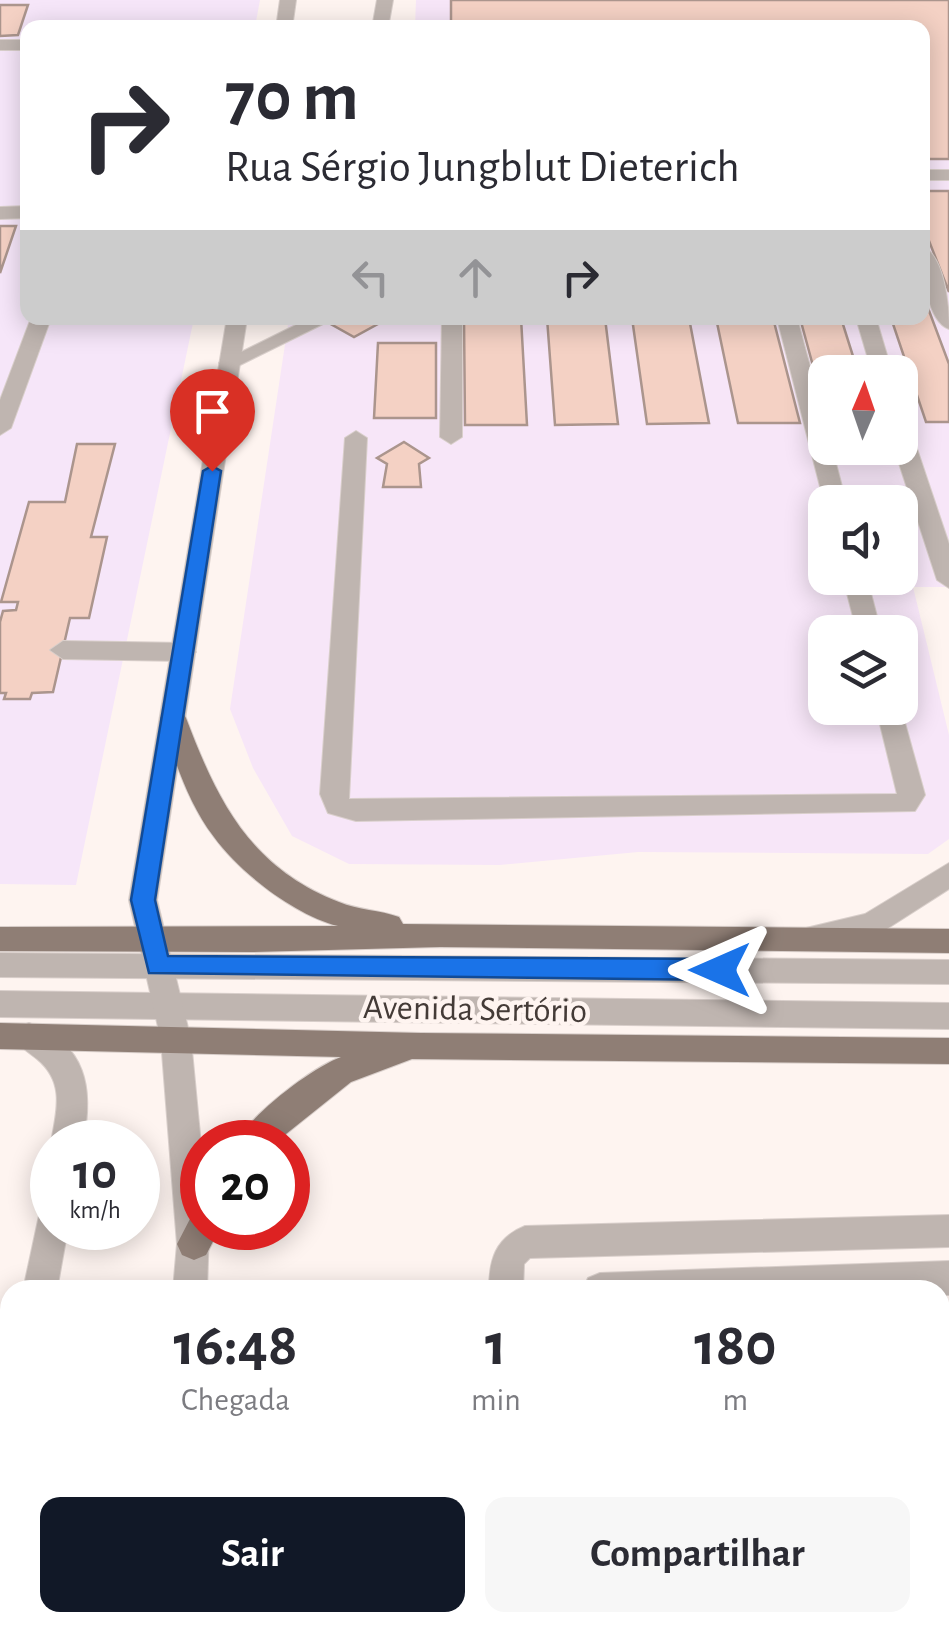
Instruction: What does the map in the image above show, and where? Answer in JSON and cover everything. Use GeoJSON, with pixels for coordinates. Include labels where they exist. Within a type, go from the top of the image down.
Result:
{"type":"FeatureCollection","features":[{"type":"Feature","properties":{"kind":"main road"},"geometry":{"type":"LineString","coordinates":[[174,718],[199,788],[224,830],[279,884],[333,913],[440,935]]}},
{"type":"Feature","properties":{"kind":"main road","name":"Avenida Sertório"},"geometry":{"type":"LineString","coordinates":[[0,939],[155,953],[440,935],[949,941]]}},
{"type":"Feature","properties":{"kind":"main road","name":"Avenida Sertório"},"geometry":{"type":"LineString","coordinates":[[14,1036],[421,1046],[949,1051]]}},
{"type":"Feature","properties":{"kind":"main road"},"geometry":{"type":"LineString","coordinates":[[277,1120],[341,1071],[421,1046]]}},
{"type":"Feature","properties":{"kind":"street"},"geometry":{"type":"LineString","coordinates":[[930,273],[949,323]]}},
{"type":"Feature","properties":{"kind":"street"},"geometry":{"type":"LineString","coordinates":[[0,428],[39,325]]}},
{"type":"Feature","properties":{"kind":"street"},"geometry":{"type":"LineString","coordinates":[[185,1120],[176,1040],[143,900],[236,325]]}},
{"type":"Feature","properties":{"kind":"street"},"geometry":{"type":"LineString","coordinates":[[230,363],[310,325]]}},
{"type":"Feature","properties":{"kind":"street"},"geometry":{"type":"LineString","coordinates":[[452,325],[452,437]]}},
{"type":"Feature","properties":{"kind":"street"},"geometry":{"type":"LineString","coordinates":[[789,325],[831,485]]}},
{"type":"Feature","properties":{"kind":"street"},"geometry":{"type":"LineString","coordinates":[[868,325],[877,355]]}},
{"type":"Feature","properties":{"kind":"street"},"geometry":{"type":"LineString","coordinates":[[356,438],[334,794],[338,806],[356,811],[905,804],[912,795],[893,725]]}},
{"type":"Feature","properties":{"kind":"street"},"geometry":{"type":"LineString","coordinates":[[911,465],[949,580]]}},
{"type":"Feature","properties":{"kind":"street"},"geometry":{"type":"LineString","coordinates":[[63,650],[182,652]]}},
{"type":"Feature","properties":{"kind":"street"},"geometry":{"type":"LineString","coordinates":[[802,939],[872,924],[949,874]]}},
{"type":"Feature","properties":{"kind":"street"},"geometry":{"type":"LineString","coordinates":[[0,965],[155,953],[949,972]]}},
{"type":"Feature","properties":{"kind":"street"},"geometry":{"type":"LineString","coordinates":[[0,1004],[949,1016]]}},
{"type":"Feature","properties":{"kind":"street"},"geometry":{"type":"LineString","coordinates":[[14,1036],[52,1050],[71,1072],[76,1098],[72,1120]]}},
{"type":"Feature","properties":{"kind":"street"},"geometry":{"type":"LineString","coordinates":[[506,1280],[506,1263],[513,1249],[524,1242],[949,1231]]}},
{"type":"Feature","properties":{"kind":"street"},"geometry":{"type":"LineString","coordinates":[[42,1280],[47,1250]]}},
{"type":"Feature","properties":{"kind":"street"},"geometry":{"type":"LineString","coordinates":[[192,1280],[197,1250]]}},
{"type":"Feature","properties":{"kind":"street"},"geometry":{"type":"LineString","coordinates":[[891,1280],[949,1278]]}},
{"type":"Feature","properties":{"kind":"shaded area"},"geometry":{"type":"Polygon","coordinates":[[[0,0],[260,0],[256,20],[20,20],[20,325],[193,325],[76,885],[0,884],[0,0]]]}},
{"type":"Feature","properties":{"kind":"shaded area"},"geometry":{"type":"Polygon","coordinates":[[[416,0],[949,0],[949,587],[918,587],[918,485],[808,485],[808,595],[915,595],[949,735],[949,839],[928,854],[638,852],[500,865],[349,864],[292,836],[253,768],[230,709],[288,325],[930,325],[930,20],[415,20],[416,0]]]}},
{"type":"Feature","properties":{"kind":"building"},"geometry":{"type":"Polygon","coordinates":[[[451,0],[949,0],[949,159],[930,159],[930,20],[451,20],[451,0]]]}},
{"type":"Feature","properties":{"kind":"building"},"geometry":{"type":"Polygon","coordinates":[[[0,5],[28,5],[18,35],[0,36],[0,5]]]}},
{"type":"Feature","properties":{"kind":"building"},"geometry":{"type":"Polygon","coordinates":[[[930,191],[949,191],[949,292],[930,243],[930,191]]]}},
{"type":"Feature","properties":{"kind":"building"},"geometry":{"type":"Polygon","coordinates":[[[0,226],[16,226],[0,273],[0,226]]]}},
{"type":"Feature","properties":{"kind":"building"},"geometry":{"type":"Polygon","coordinates":[[[930,313],[949,364],[949,422],[926,422],[918,398],[918,355],[903,355],[893,325],[930,325],[930,313]]]}},
{"type":"Feature","properties":{"kind":"building"},"geometry":{"type":"Polygon","coordinates":[[[333,325],[376,325],[354,337],[333,325]]]}},
{"type":"Feature","properties":{"kind":"building"},"geometry":{"type":"Polygon","coordinates":[[[464,325],[521,325],[527,425],[465,425],[464,325]]]}},
{"type":"Feature","properties":{"kind":"building"},"geometry":{"type":"Polygon","coordinates":[[[548,325],[606,325],[618,424],[555,425],[548,325]]]}},
{"type":"Feature","properties":{"kind":"building"},"geometry":{"type":"Polygon","coordinates":[[[633,325],[690,325],[709,423],[647,424],[633,325]]]}},
{"type":"Feature","properties":{"kind":"building"},"geometry":{"type":"Polygon","coordinates":[[[717,325],[775,325],[800,423],[738,423],[717,325]]]}},
{"type":"Feature","properties":{"kind":"building"},"geometry":{"type":"Polygon","coordinates":[[[802,325],[843,325],[853,355],[810,355],[802,325]]]}},
{"type":"Feature","properties":{"kind":"building"},"geometry":{"type":"Polygon","coordinates":[[[378,343],[436,343],[436,418],[374,418],[378,343]]]}},
{"type":"Feature","properties":{"kind":"building"},"geometry":{"type":"Polygon","coordinates":[[[404,442],[429,458],[419,464],[421,487],[383,487],[387,464],[377,458],[404,442]]]}},
{"type":"Feature","properties":{"kind":"building"},"geometry":{"type":"Polygon","coordinates":[[[77,444],[115,444],[91,537],[107,537],[89,618],[70,618],[53,692],[32,693],[30,699],[4,699],[6,693],[0,693],[0,622],[3,611],[16,610],[18,602],[1,602],[29,502],[65,502],[77,444]]]}},
{"type":"Feature","properties":{"kind":"route"},"geometry":{"type":"LineString","coordinates":[[212,471],[143,900],[158,966],[720,970]]}}]}
